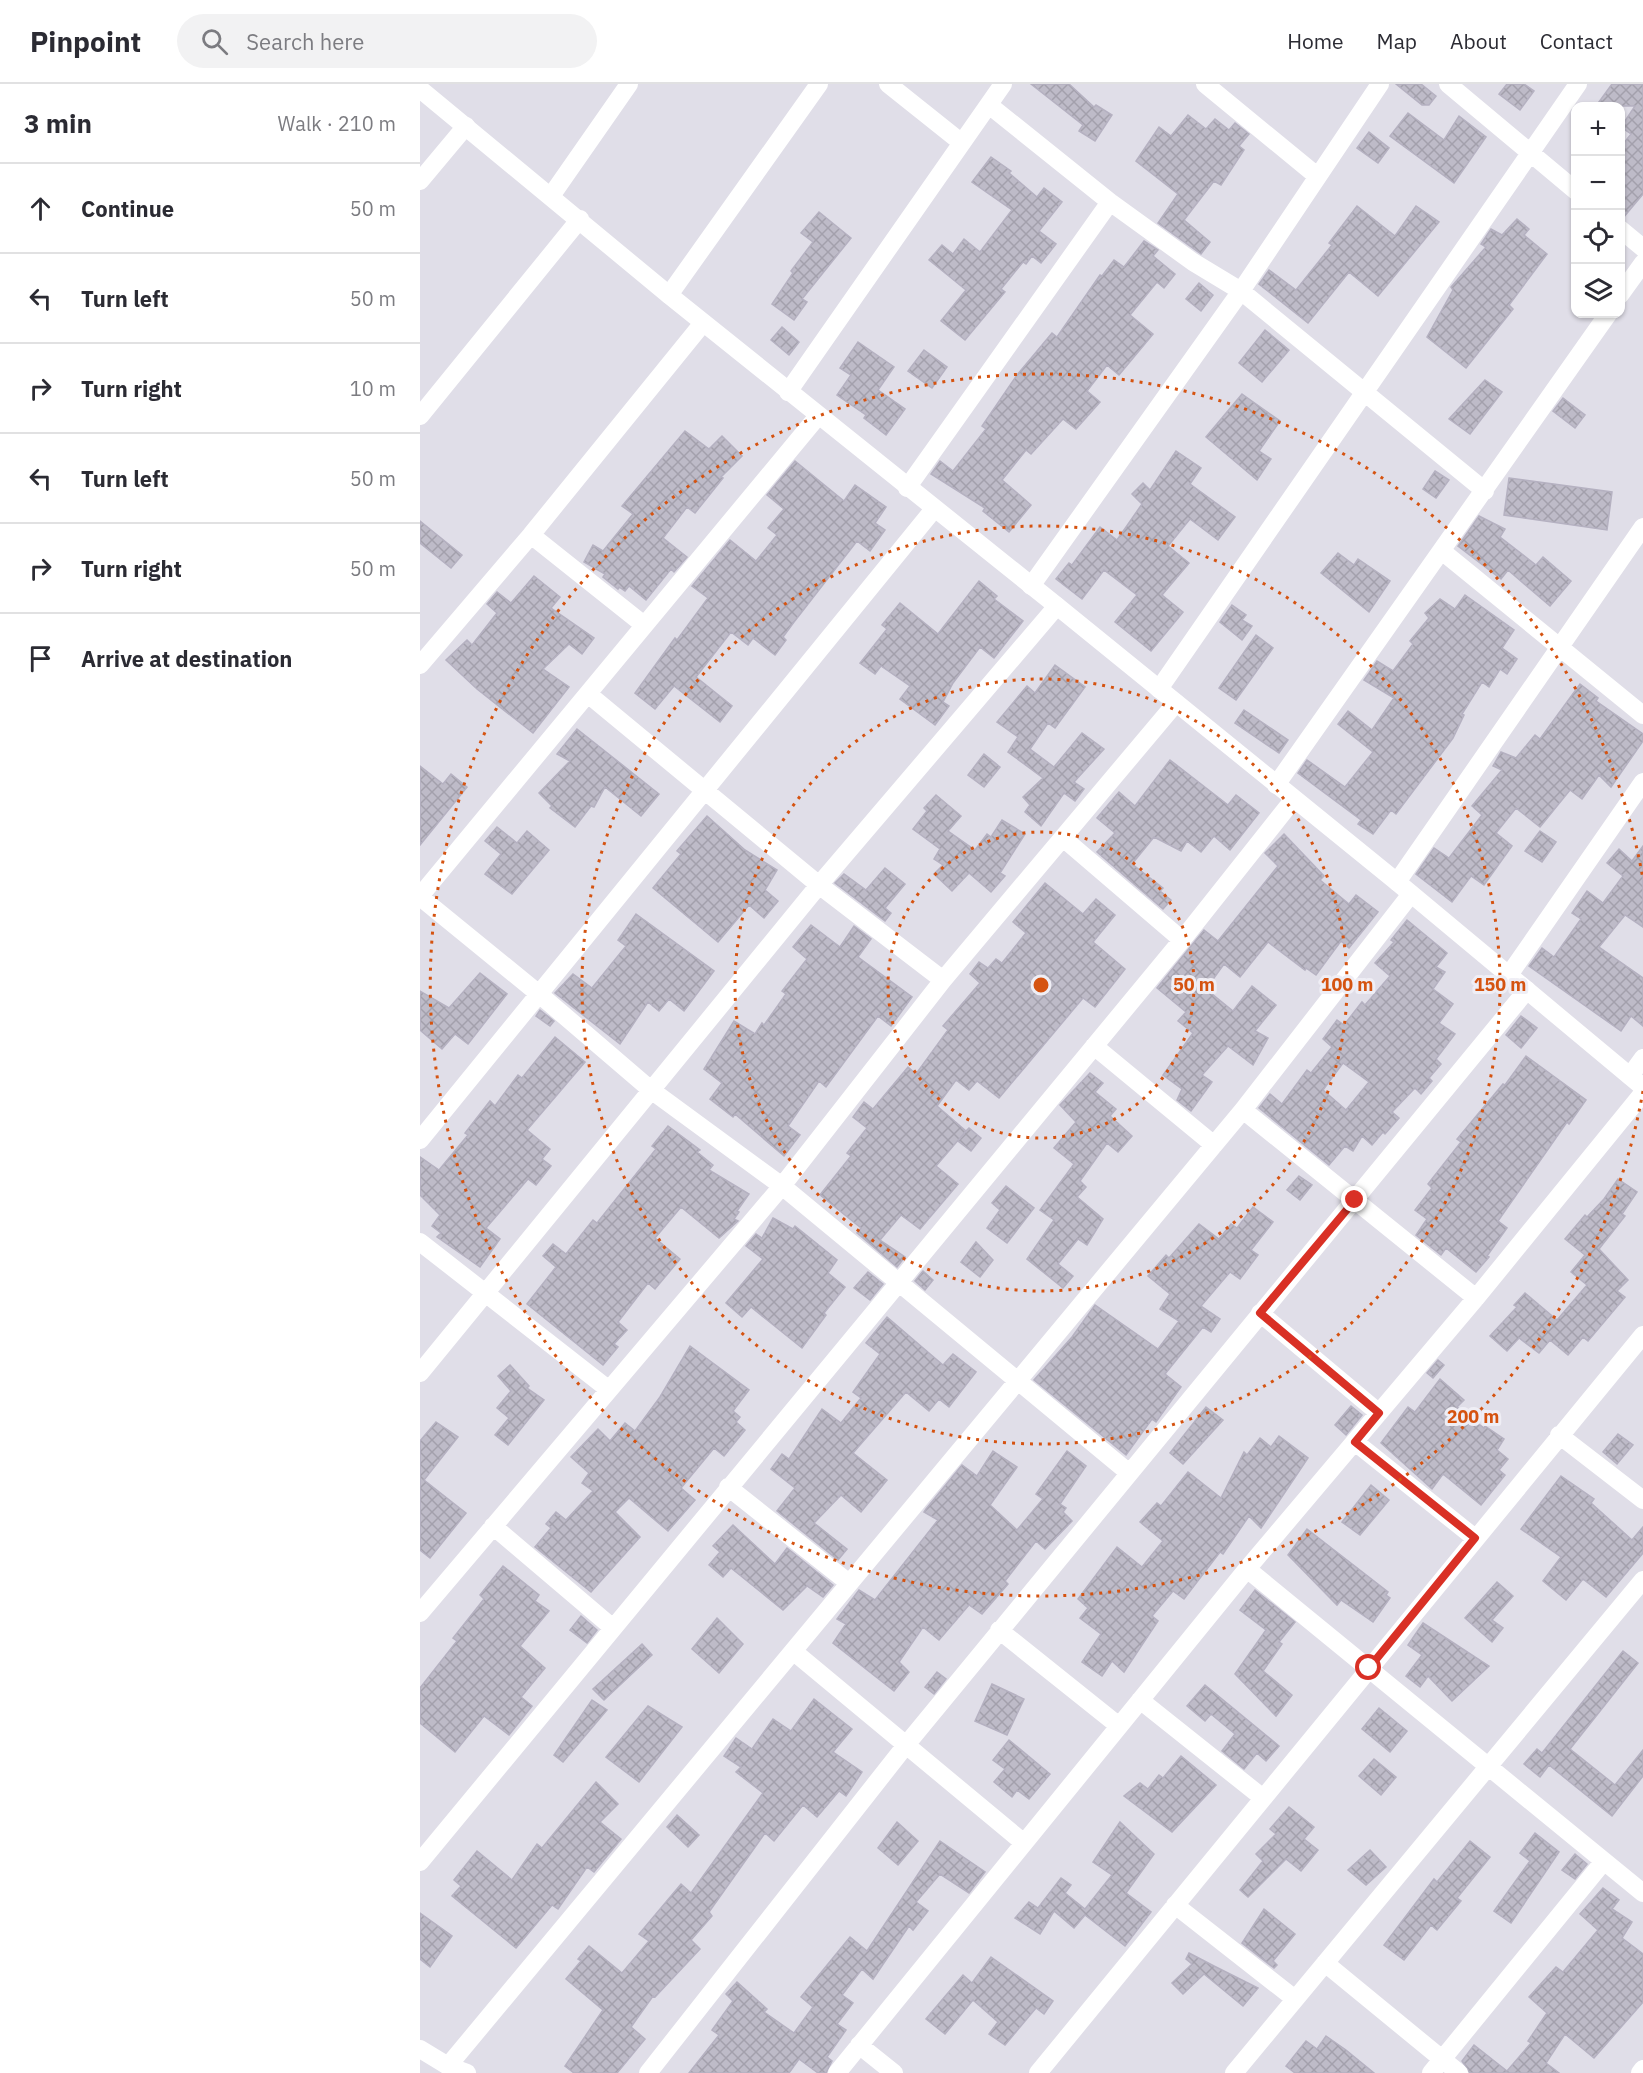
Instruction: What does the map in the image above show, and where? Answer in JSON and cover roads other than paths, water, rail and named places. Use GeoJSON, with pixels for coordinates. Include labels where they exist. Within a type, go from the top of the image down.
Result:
{"type":"FeatureCollection","features":[{"type":"Feature","properties":{"kind":"street"},"geometry":{"type":"LineString","coordinates":[[551,196],[629,84]]}},
{"type":"Feature","properties":{"kind":"street"},"geometry":{"type":"LineString","coordinates":[[669,295],[819,84]]}},
{"type":"Feature","properties":{"kind":"street"},"geometry":{"type":"LineString","coordinates":[[888,84],[962,143]]}},
{"type":"Feature","properties":{"kind":"street"},"geometry":{"type":"LineString","coordinates":[[788,392],[1003,84]]}},
{"type":"Feature","properties":{"kind":"street"},"geometry":{"type":"LineString","coordinates":[[1204,84],[1317,176]]}},
{"type":"Feature","properties":{"kind":"street"},"geometry":{"type":"LineString","coordinates":[[1031,586],[1241,291],[1380,84]]}},
{"type":"Feature","properties":{"kind":"street"},"geometry":{"type":"LineString","coordinates":[[1448,84],[1571,187]]}},
{"type":"Feature","properties":{"kind":"street"},"geometry":{"type":"LineString","coordinates":[[1159,689],[1578,84]]}},
{"type":"Feature","properties":{"kind":"street"},"geometry":{"type":"LineString","coordinates":[[424,88],[466,126],[703,323],[1057,606],[1411,894],[1636,1082],[1643,1058]]}},
{"type":"Feature","properties":{"kind":"street"},"geometry":{"type":"LineString","coordinates":[[989,105],[1110,202],[1193,262],[1241,291],[1485,491]]}},
{"type":"Feature","properties":{"kind":"street"},"geometry":{"type":"LineString","coordinates":[[420,181],[466,126]]}},
{"type":"Feature","properties":{"kind":"street"},"geometry":{"type":"LineString","coordinates":[[907,488],[1110,202]]}},
{"type":"Feature","properties":{"kind":"street"},"geometry":{"type":"LineString","coordinates":[[420,416],[580,219]]}},
{"type":"Feature","properties":{"kind":"street"},"geometry":{"type":"LineString","coordinates":[[1625,233],[1643,248]]}},
{"type":"Feature","properties":{"kind":"street"},"geometry":{"type":"LineString","coordinates":[[1625,288],[1643,263]]}},
{"type":"Feature","properties":{"kind":"street"},"geometry":{"type":"LineString","coordinates":[[1276,786],[1443,552],[1605,318]]}},
{"type":"Feature","properties":{"kind":"street"},"geometry":{"type":"LineString","coordinates":[[420,666],[531,536],[703,323]]}},
{"type":"Feature","properties":{"kind":"street"},"geometry":{"type":"LineString","coordinates":[[818,416],[420,897],[539,994],[651,1090],[782,1186],[1128,1472]]}},
{"type":"Feature","properties":{"kind":"street"},"geometry":{"type":"LineString","coordinates":[[420,1140],[707,791],[934,509]]}},
{"type":"Feature","properties":{"kind":"street"},"geometry":{"type":"LineString","coordinates":[[1396,882],[1643,527]]}},
{"type":"Feature","properties":{"kind":"street"},"geometry":{"type":"LineString","coordinates":[[531,536],[644,625]]}},
{"type":"Feature","properties":{"kind":"street"},"geometry":{"type":"LineString","coordinates":[[1443,552],[1643,715]]}},
{"type":"Feature","properties":{"kind":"street"},"geometry":{"type":"LineString","coordinates":[[420,1373],[819,885],[1057,606]]}},
{"type":"Feature","properties":{"kind":"street"},"geometry":{"type":"LineString","coordinates":[[588,694],[819,885],[943,980]]}},
{"type":"Feature","properties":{"kind":"street"},"geometry":{"type":"LineString","coordinates":[[420,1613],[782,1186],[943,980],[1176,703]]}},
{"type":"Feature","properties":{"kind":"street"},"geometry":{"type":"LineString","coordinates":[[1509,975],[1643,782]]}},
{"type":"Feature","properties":{"kind":"street"},"geometry":{"type":"LineString","coordinates":[[420,1862],[1182,940],[1293,800]]}},
{"type":"Feature","properties":{"kind":"street"},"geometry":{"type":"LineString","coordinates":[[1063,838],[1182,940]]}},
{"type":"Feature","properties":{"kind":"street"},"geometry":{"type":"LineString","coordinates":[[448,2066],[1243,1110],[1411,894]]}},
{"type":"Feature","properties":{"kind":"street"},"geometry":{"type":"LineString","coordinates":[[648,2073],[999,1630],[1527,990]]}},
{"type":"Feature","properties":{"kind":"street"},"geometry":{"type":"LineString","coordinates":[[1094,1046],[1214,1145]]}},
{"type":"Feature","properties":{"kind":"street"},"geometry":{"type":"LineString","coordinates":[[837,2073],[1247,1569],[1476,1298],[1643,1093]]}},
{"type":"Feature","properties":{"kind":"street"},"geometry":{"type":"LineString","coordinates":[[1243,1110],[1476,1298]]}},
{"type":"Feature","properties":{"kind":"street"},"geometry":{"type":"LineString","coordinates":[[420,1242],[608,1389]]}},
{"type":"Feature","properties":{"kind":"street"},"geometry":{"type":"LineString","coordinates":[[1260,1313],[1379,1413]]}},
{"type":"Feature","properties":{"kind":"street"},"geometry":{"type":"LineString","coordinates":[[1038,2073],[1643,1335]]}},
{"type":"Feature","properties":{"kind":"street"},"geometry":{"type":"LineString","coordinates":[[1559,1435],[1643,1500]]}},
{"type":"Feature","properties":{"kind":"street"},"geometry":{"type":"LineString","coordinates":[[1355,1442],[1475,1538]]}},
{"type":"Feature","properties":{"kind":"street"},"geometry":{"type":"LineString","coordinates":[[728,1487],[849,1583]]}},
{"type":"Feature","properties":{"kind":"street"},"geometry":{"type":"LineString","coordinates":[[493,1526],[613,1628]]}},
{"type":"Feature","properties":{"kind":"street"},"geometry":{"type":"LineString","coordinates":[[1247,1569],[1643,1893]]}},
{"type":"Feature","properties":{"kind":"street"},"geometry":{"type":"LineString","coordinates":[[1234,2073],[1643,1580]]}},
{"type":"Feature","properties":{"kind":"street"},"geometry":{"type":"LineString","coordinates":[[999,1630],[1119,1726]]}},
{"type":"Feature","properties":{"kind":"street"},"geometry":{"type":"LineString","coordinates":[[793,1651],[1024,1844]]}},
{"type":"Feature","properties":{"kind":"street"},"geometry":{"type":"LineString","coordinates":[[1140,1700],[1263,1798]]}},
{"type":"Feature","properties":{"kind":"street"},"geometry":{"type":"LineString","coordinates":[[1436,2066],[1604,1861]]}},
{"type":"Feature","properties":{"kind":"street"},"geometry":{"type":"LineString","coordinates":[[1175,1905],[1295,2000]]}},
{"type":"Feature","properties":{"kind":"street"},"geometry":{"type":"LineString","coordinates":[[1325,1963],[1436,2066],[1459,2073]]}},
{"type":"Feature","properties":{"kind":"street"},"geometry":{"type":"LineString","coordinates":[[859,2045],[894,2073]]}},
{"type":"Feature","properties":{"kind":"street"},"geometry":{"type":"LineString","coordinates":[[420,2049],[448,2066],[467,2073]]}},
{"type":"Feature","properties":{"kind":"street"},"geometry":{"type":"LineString","coordinates":[[1640,2073],[1643,2069]]}}]}
